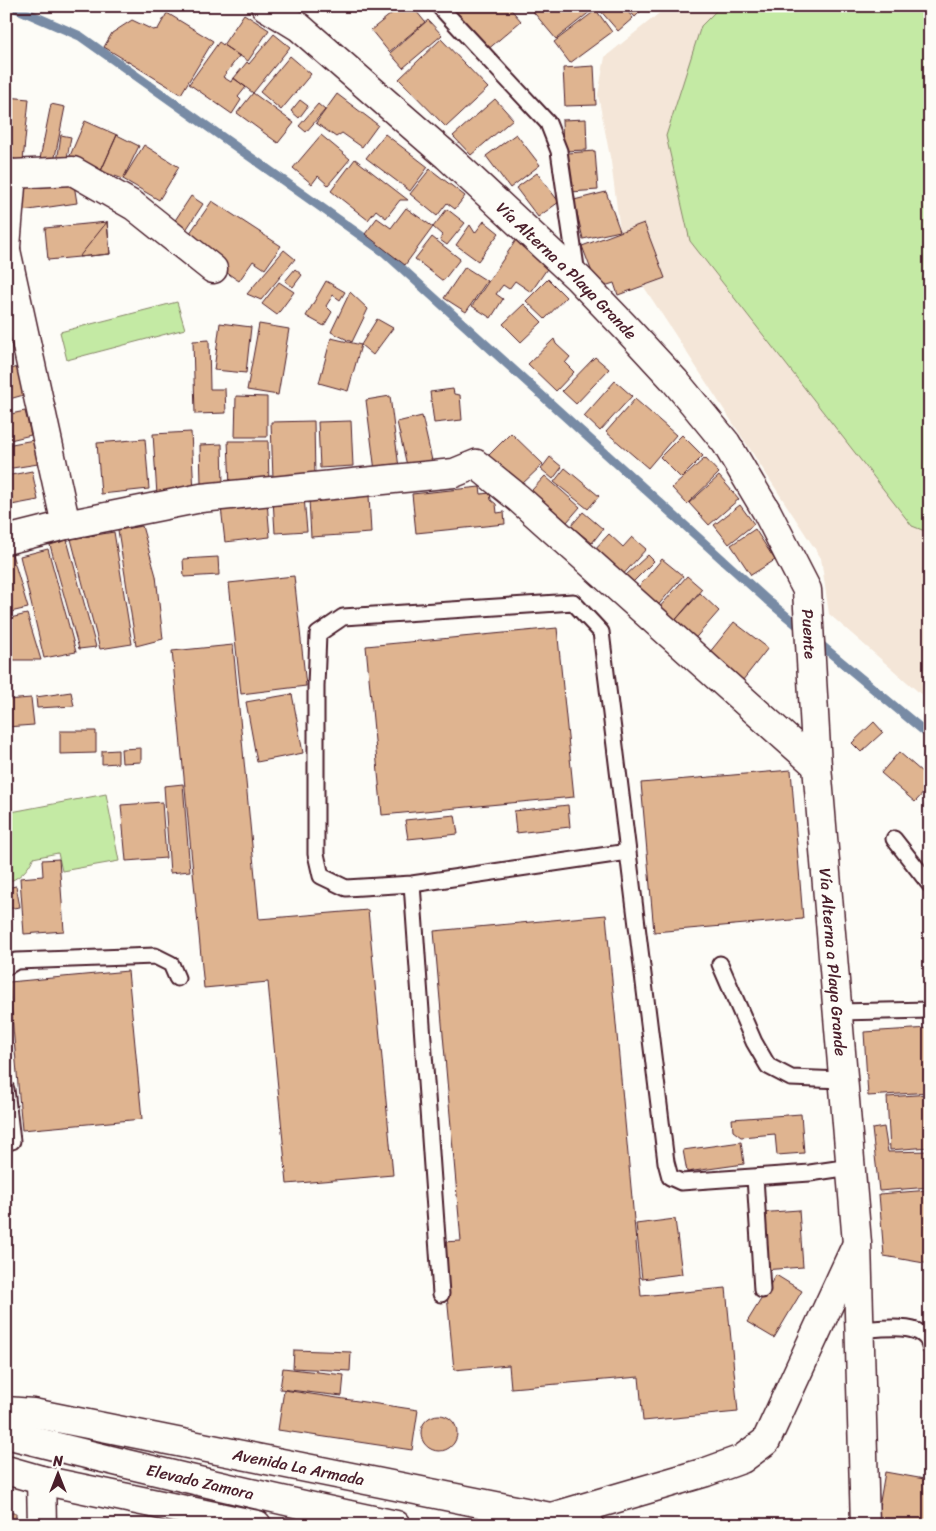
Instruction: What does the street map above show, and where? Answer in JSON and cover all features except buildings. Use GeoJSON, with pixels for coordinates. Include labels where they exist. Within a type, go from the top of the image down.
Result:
{"type":"FeatureCollection","features":[{"type":"Feature","properties":{"kind":"street","name":"Vía Alterna a Playa Grande"},"geometry":{"type":"LineString","coordinates":[[265,6],[299,27],[454,162],[578,278],[675,381],[726,444],[767,512],[807,590]]}},
{"type":"Feature","properties":{"kind":"street"},"geometry":{"type":"LineString","coordinates":[[66,525],[6,249],[9,173],[73,171],[134,206],[213,269]]}},
{"type":"Feature","properties":{"kind":"street"},"geometry":{"type":"LineString","coordinates":[[6,540],[66,525],[202,498],[454,473],[476,464],[518,498],[817,766]]}},
{"type":"Feature","properties":{"kind":"street","name":"Puente"},"geometry":{"type":"LineString","coordinates":[[807,590],[812,678]]}},
{"type":"Feature","properties":{"kind":"street","name":"Vía Alterna a Playa Grande"},"geometry":{"type":"LineString","coordinates":[[812,678],[817,766],[842,1080],[857,1243],[865,1525]]}},
{"type":"Feature","properties":{"kind":"street"},"geometry":{"type":"LineString","coordinates":[[553,1521],[742,1459],[766,1441],[857,1243]]}},
{"type":"Feature","properties":{"kind":"street","name":"Avenida La Armada"},"geometry":{"type":"LineString","coordinates":[[6,1411],[33,1413],[553,1521],[590,1525]]}},
{"type":"Feature","properties":{"kind":"street","name":"Elevado Zamora"},"geometry":{"type":"LineString","coordinates":[[6,1434],[148,1470],[396,1525]]}},
{"type":"Feature","properties":{"kind":"street"},"geometry":{"type":"LineString","coordinates":[[6,1470],[41,1480],[257,1525]]}},
{"type":"Feature","properties":{"kind":"street"},"geometry":{"type":"LineString","coordinates":[[41,1480],[42,1525]]}},
{"type":"Feature","properties":{"kind":"lane"},"geometry":{"type":"LineString","coordinates":[[438,6],[548,123],[559,151],[578,278]]}},
{"type":"Feature","properties":{"kind":"lane"},"geometry":{"type":"LineString","coordinates":[[628,852],[412,884],[346,888],[321,876],[316,854],[316,686],[318,634],[343,617],[573,602],[601,632],[628,852],[666,1162],[670,1177],[682,1182],[810,1173],[850,1167]]}},
{"type":"Feature","properties":{"kind":"lane"},"geometry":{"type":"LineString","coordinates":[[894,839],[930,885]]}},
{"type":"Feature","properties":{"kind":"lane"},"geometry":{"type":"LineString","coordinates":[[412,884],[441,1294]]}},
{"type":"Feature","properties":{"kind":"lane"},"geometry":{"type":"LineString","coordinates":[[6,967],[16,961],[154,956],[171,964],[178,978]]}},
{"type":"Feature","properties":{"kind":"lane"},"geometry":{"type":"LineString","coordinates":[[720,964],[754,1042],[768,1066],[791,1078],[842,1080]]}},
{"type":"Feature","properties":{"kind":"lane"},"geometry":{"type":"LineString","coordinates":[[838,1012],[930,1010]]}},
{"type":"Feature","properties":{"kind":"lane"},"geometry":{"type":"LineString","coordinates":[[6,1089],[12,1141]]}},
{"type":"Feature","properties":{"kind":"lane"},"geometry":{"type":"LineString","coordinates":[[755,1177],[762,1290]]}},
{"type":"Feature","properties":{"kind":"lane"},"geometry":{"type":"LineString","coordinates":[[860,1330],[905,1328],[919,1331],[930,1348]]}},
{"type":"Feature","properties":{"kind":"shaded area"},"geometry":{"type":"Polygon","coordinates":[[[668,6],[930,6],[930,702],[829,614],[821,558],[629,264],[620,231],[611,162],[598,95],[605,57],[668,6]]]}},
{"type":"Feature","properties":{"kind":"green space"},"geometry":{"type":"Polygon","coordinates":[[[721,6],[930,6],[930,533],[912,526],[690,241],[666,136],[701,26],[721,6]]]}},
{"type":"Feature","properties":{"kind":"green space"},"geometry":{"type":"Polygon","coordinates":[[[177,302],[185,329],[67,360],[60,332],[177,302]]]}},
{"type":"Feature","properties":{"kind":"green space"},"geometry":{"type":"Polygon","coordinates":[[[106,794],[119,861],[62,871],[58,853],[33,858],[29,866],[22,873],[15,879],[6,882],[6,813],[106,794]]]}},
{"type":"Feature","properties":{"kind":"waterway"},"geometry":{"type":"LineString","coordinates":[[11,6],[80,36],[384,252],[767,600],[803,630]]}},
{"type":"Feature","properties":{"kind":"waterway"},"geometry":{"type":"LineString","coordinates":[[815,640],[930,736]]}}]}
